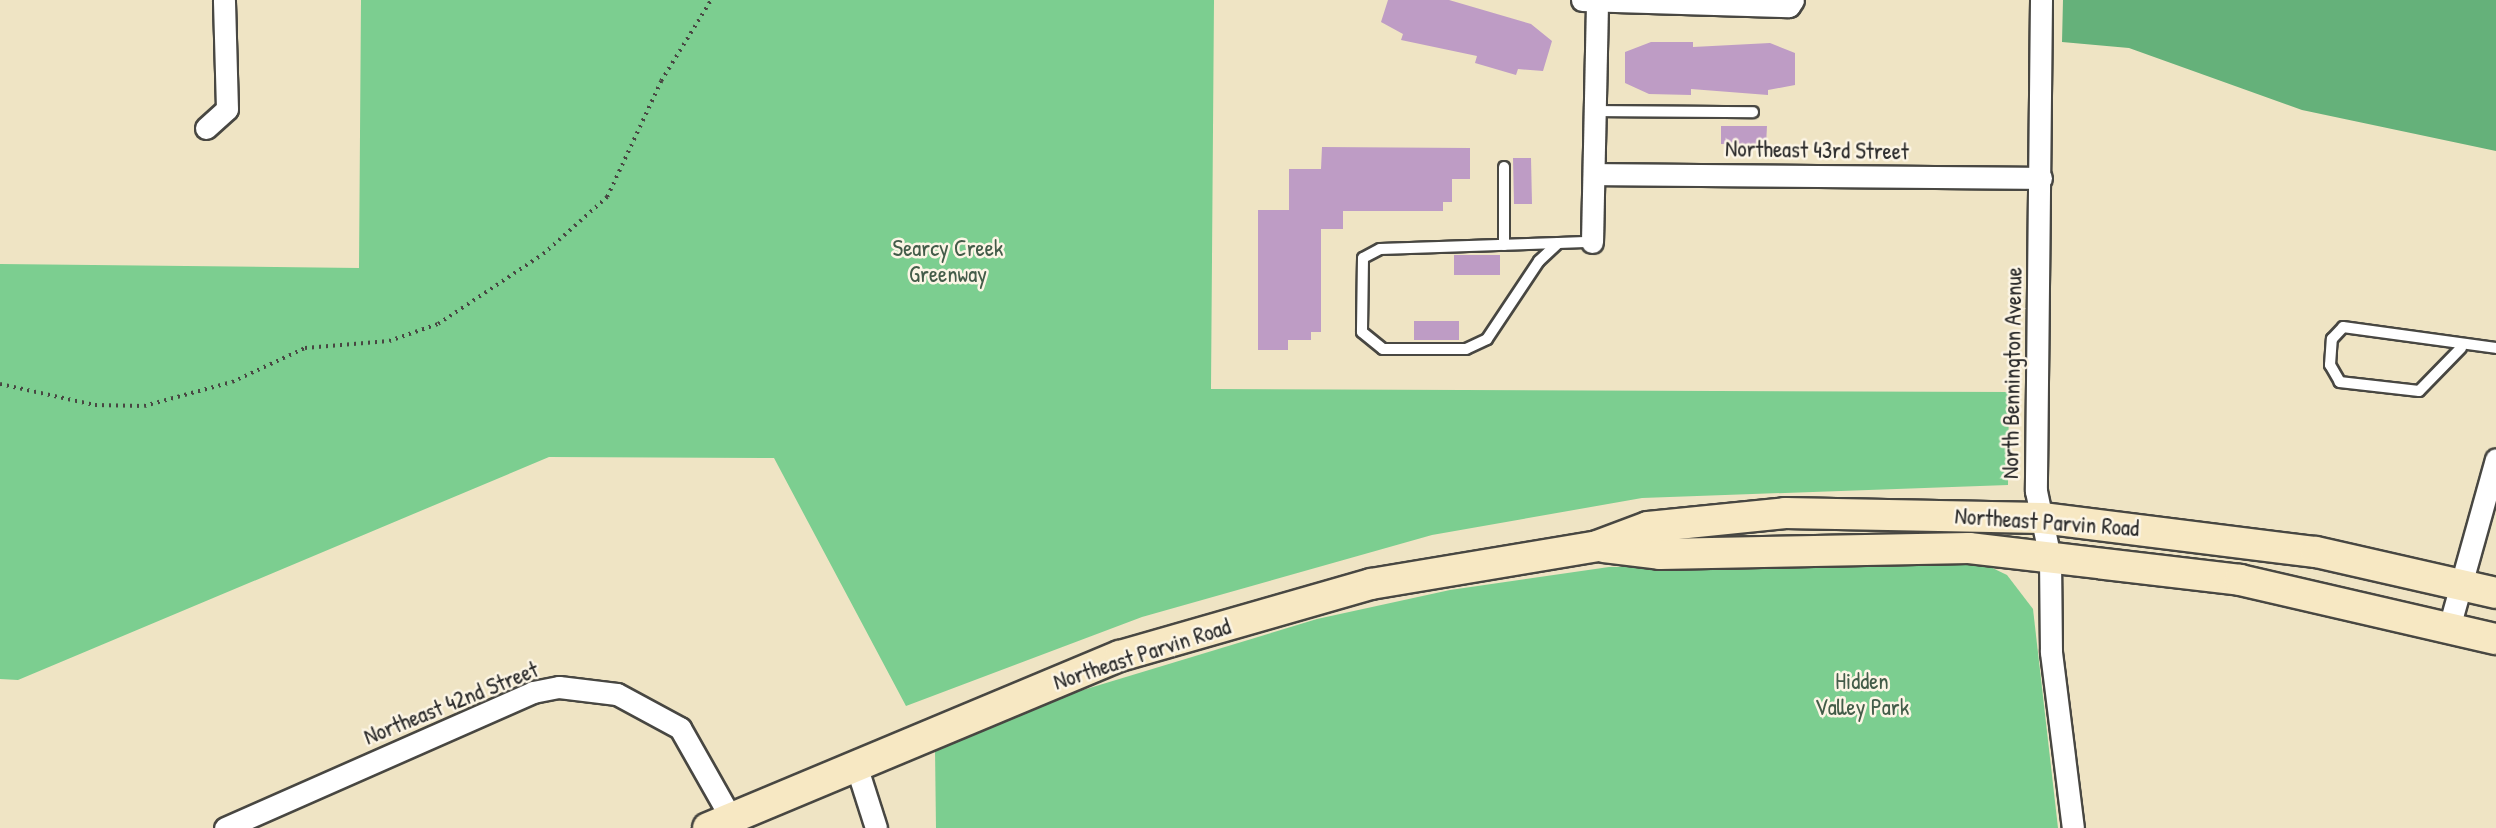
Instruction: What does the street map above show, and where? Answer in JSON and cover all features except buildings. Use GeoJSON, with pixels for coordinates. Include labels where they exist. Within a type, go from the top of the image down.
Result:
{"type":"FeatureCollection","features":[{"type":"Feature","properties":{"kind":"main road","name":"Northeast Parvin Road"},"geometry":{"type":"LineString","coordinates":[[719,823],[855,762],[1146,649],[1371,584],[1597,546],[1648,527],[1785,513],[2042,518],[2316,552],[2496,593]]}},
{"type":"Feature","properties":{"kind":"main road","name":"Northeast Parvin Road"},"geometry":{"type":"LineString","coordinates":[[1597,546],[1660,554],[1969,548],[2241,580],[2450,624],[2496,639]]}},
{"type":"Feature","properties":{"kind":"street"},"geometry":{"type":"LineString","coordinates":[[206,128],[227,110],[224,0]]}},
{"type":"Feature","properties":{"kind":"street"},"geometry":{"type":"LineString","coordinates":[[1592,242],[1595,111],[1590,2],[1789,5],[1793,0]]}},
{"type":"Feature","properties":{"kind":"street","name":"North Bennington Avenue"},"geometry":{"type":"LineString","coordinates":[[2041,0],[2036,491],[2050,558],[2051,652],[2073,828]]}},
{"type":"Feature","properties":{"kind":"street","name":"Northeast 43rd Street"},"geometry":{"type":"LineString","coordinates":[[1594,174],[2041,178]]}},
{"type":"Feature","properties":{"kind":"street"},"geometry":{"type":"LineString","coordinates":[[2450,624],[2465,585],[2496,458]]}},
{"type":"Feature","properties":{"kind":"street","name":"Northeast 42nd Street"},"geometry":{"type":"LineString","coordinates":[[225,828],[533,692],[559,687],[617,694],[680,728],[719,823]]}},
{"type":"Feature","properties":{"kind":"street"},"geometry":{"type":"LineString","coordinates":[[855,762],[876,828]]}},
{"type":"Feature","properties":{"kind":"lane"},"geometry":{"type":"LineString","coordinates":[[1595,111],[1753,112]]}},
{"type":"Feature","properties":{"kind":"lane"},"geometry":{"type":"LineString","coordinates":[[1504,167],[1504,245]]}},
{"type":"Feature","properties":{"kind":"lane"},"geometry":{"type":"LineString","coordinates":[[1559,243],[1539,261],[1487,339],[1466,349],[1383,349],[1362,332],[1363,258],[1380,249],[1504,245],[1559,243],[1592,242]]}},
{"type":"Feature","properties":{"kind":"lane"},"geometry":{"type":"LineString","coordinates":[[2461,348],[2419,391],[2340,382],[2330,365],[2332,340],[2343,327],[2461,348],[2496,348]]}},
{"type":"Feature","properties":{"kind":"path"},"geometry":{"type":"LineString","coordinates":[[0,384],[95,405],[144,406],[233,382],[305,348],[389,341],[438,324],[543,254],[607,197],[661,81],[711,0]]}},
{"type":"Feature","properties":{"kind":"green space","name":"Searcy Creek Greenway"},"geometry":{"type":"Polygon","coordinates":[[[361,0],[1214,0],[1211,389],[2009,392],[2008,485],[1642,498],[1432,535],[1142,617],[906,706],[774,458],[549,457],[18,680],[0,679],[0,264],[359,268],[361,0]]]}},
{"type":"Feature","properties":{"kind":"green space"},"geometry":{"type":"Polygon","coordinates":[[[2063,0],[2496,0],[2496,151],[2302,110],[2129,48],[2062,42],[2063,0]]]}},
{"type":"Feature","properties":{"kind":"green space","name":"Hidden Valley Park"},"geometry":{"type":"Polygon","coordinates":[[[1982,563],[2007,575],[2033,609],[2058,828],[936,828],[935,749],[1040,703],[1317,619],[1450,590],[1609,567],[1982,563]]]}}]}
